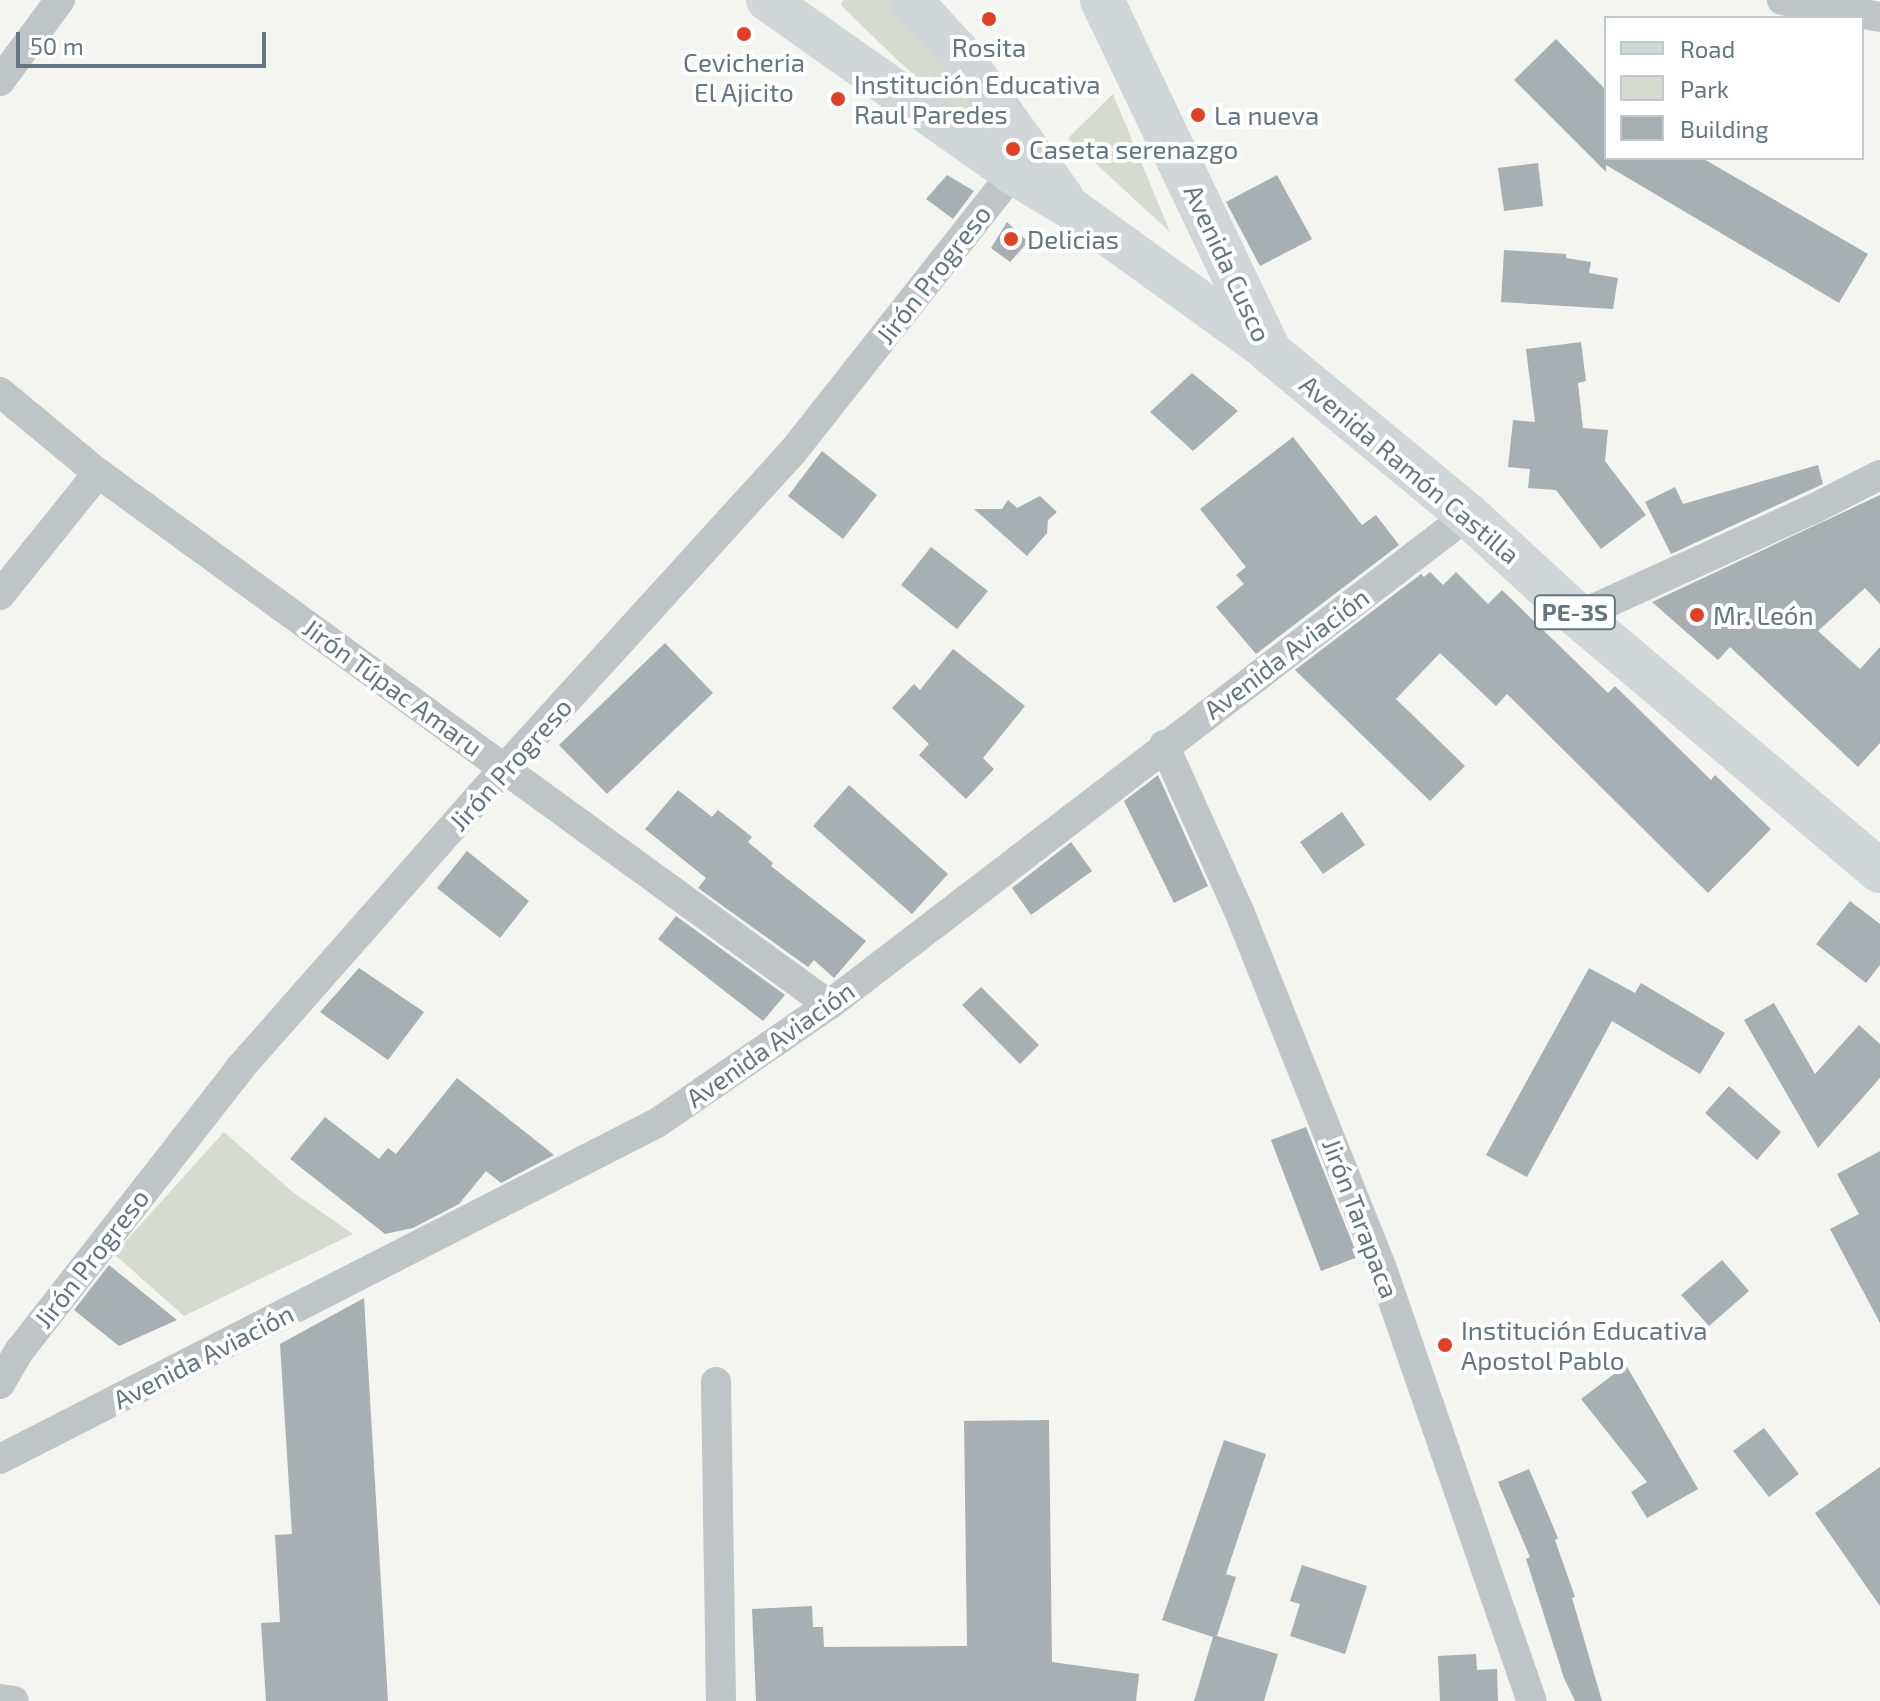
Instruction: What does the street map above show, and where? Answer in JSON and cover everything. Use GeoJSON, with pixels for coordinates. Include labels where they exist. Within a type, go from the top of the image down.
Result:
{"type":"FeatureCollection","features":[{"type":"Feature","properties":{"kind":"highway","name":"Avenida Cusco"},"geometry":{"type":"LineString","coordinates":[[1102,0],[1270,352]]}},
{"type":"Feature","properties":{"kind":"highway","name":"Avenida Ramón Castilla"},"geometry":{"type":"LineString","coordinates":[[1270,352],[1468,515],[1578,616],[1880,871]]}},
{"type":"Feature","properties":{"kind":"street"},"geometry":{"type":"LineString","coordinates":[[0,81],[60,0]]}},
{"type":"Feature","properties":{"kind":"street"},"geometry":{"type":"LineString","coordinates":[[767,0],[1021,163]]}},
{"type":"Feature","properties":{"kind":"street","name":"Avenida Ramón Castilla"},"geometry":{"type":"LineString","coordinates":[[911,0],[957,50],[1021,163],[1072,209],[1270,352]]}},
{"type":"Feature","properties":{"kind":"street"},"geometry":{"type":"LineString","coordinates":[[1782,0],[1880,17]]}},
{"type":"Feature","properties":{"kind":"street","name":"Jirón Progreso"},"geometry":{"type":"LineString","coordinates":[[0,1384],[20,1350],[240,1068],[504,769],[791,454],[1021,163]]}},
{"type":"Feature","properties":{"kind":"street","name":"Jirón Túpac Amaru"},"geometry":{"type":"LineString","coordinates":[[0,392],[98,473],[829,1005]]}},
{"type":"Feature","properties":{"kind":"street"},"geometry":{"type":"LineString","coordinates":[[0,595],[98,473]]}},
{"type":"Feature","properties":{"kind":"street"},"geometry":{"type":"LineString","coordinates":[[1578,616],[1811,510],[1880,475]]}},
{"type":"Feature","properties":{"kind":"street","name":"Avenida Aviación"},"geometry":{"type":"LineString","coordinates":[[0,1459],[657,1123],[829,1005],[1164,745],[1468,515]]}},
{"type":"Feature","properties":{"kind":"street","name":"Jirón Tarapaca"},"geometry":{"type":"LineString","coordinates":[[1164,745],[1239,911],[1381,1266],[1532,1701]]}},
{"type":"Feature","properties":{"kind":"street"},"geometry":{"type":"LineString","coordinates":[[716,1382],[721,1701]]}},
{"type":"Feature","properties":{"kind":"street"},"geometry":{"type":"LineString","coordinates":[[0,1699],[14,1701]]}},
{"type":"Feature","properties":{"kind":"green space"},"geometry":{"type":"Polygon","coordinates":[[[843,0],[889,0],[922,30],[1016,138],[1001,152],[894,57],[841,5],[843,0]]]}},
{"type":"Feature","properties":{"kind":"green space"},"geometry":{"type":"Polygon","coordinates":[[[1113,94],[1170,232],[1068,138],[1113,94]]]}},
{"type":"Feature","properties":{"kind":"green space"},"geometry":{"type":"Polygon","coordinates":[[[224,1132],[294,1193],[353,1234],[184,1316],[114,1254],[224,1132]]]}},
{"type":"Feature","properties":{"kind":"building"},"geometry":{"type":"Polygon","coordinates":[[[1556,39],[1604,88],[1604,160],[1705,160],[1868,254],[1839,303],[1606,165],[1606,172],[1514,80],[1556,39]]]}},
{"type":"Feature","properties":{"kind":"building"},"geometry":{"type":"Polygon","coordinates":[[[1538,163],[1543,206],[1504,211],[1498,168],[1538,163]]]}},
{"type":"Feature","properties":{"kind":"building"},"geometry":{"type":"Polygon","coordinates":[[[947,175],[974,191],[953,219],[926,199],[947,175]]]}},
{"type":"Feature","properties":{"kind":"building"},"geometry":{"type":"Polygon","coordinates":[[[1277,175],[1312,239],[1260,266],[1226,202],[1277,175]]]}},
{"type":"Feature","properties":{"kind":"building"},"geometry":{"type":"Polygon","coordinates":[[[1007,222],[1028,242],[1010,262],[991,248],[1007,222]]]}},
{"type":"Feature","properties":{"kind":"building"},"geometry":{"type":"Polygon","coordinates":[[[1504,250],[1566,254],[1566,258],[1591,262],[1589,273],[1618,278],[1613,309],[1501,302],[1504,250]]]}},
{"type":"Feature","properties":{"kind":"building"},"geometry":{"type":"Polygon","coordinates":[[[1581,342],[1586,381],[1578,383],[1583,428],[1608,430],[1605,461],[1646,515],[1601,549],[1556,490],[1528,488],[1530,469],[1508,467],[1513,420],[1535,422],[1526,349],[1581,342]]]}},
{"type":"Feature","properties":{"kind":"building"},"geometry":{"type":"Polygon","coordinates":[[[1192,373],[1238,411],[1193,451],[1150,412],[1192,373]]]}},
{"type":"Feature","properties":{"kind":"building"},"geometry":{"type":"Polygon","coordinates":[[[1293,437],[1362,525],[1376,515],[1399,545],[1256,654],[1216,607],[1244,584],[1236,575],[1246,567],[1200,509],[1293,437]]]}},
{"type":"Feature","properties":{"kind":"building"},"geometry":{"type":"Polygon","coordinates":[[[822,451],[877,495],[843,539],[788,496],[822,451]]]}},
{"type":"Feature","properties":{"kind":"building"},"geometry":{"type":"Polygon","coordinates":[[[1818,465],[1823,484],[1671,554],[1645,502],[1675,487],[1683,504],[1818,465]]]}},
{"type":"Feature","properties":{"kind":"building"},"geometry":{"type":"Polygon","coordinates":[[[1880,495],[1880,604],[1865,588],[1818,631],[1860,669],[1880,647],[1880,743],[1858,767],[1730,647],[1718,660],[1652,602],[1880,495]]]}},
{"type":"Feature","properties":{"kind":"building"},"geometry":{"type":"Polygon","coordinates":[[[1040,496],[1057,512],[1048,520],[1047,533],[1027,556],[974,509],[1002,509],[1008,500],[1017,508],[1040,496]]]}},
{"type":"Feature","properties":{"kind":"building"},"geometry":{"type":"Polygon","coordinates":[[[931,547],[988,591],[957,629],[901,585],[931,547]]]}},
{"type":"Feature","properties":{"kind":"building"},"geometry":{"type":"Polygon","coordinates":[[[1430,572],[1443,585],[1456,572],[1488,604],[1502,590],[1608,693],[1615,686],[1711,780],[1715,775],[1771,829],[1708,893],[1507,694],[1496,706],[1440,653],[1396,699],[1465,766],[1430,801],[1295,670],[1421,574],[1424,577],[1430,572]]]}},
{"type":"Feature","properties":{"kind":"building"},"geometry":{"type":"Polygon","coordinates":[[[665,643],[713,693],[607,794],[559,745],[665,643]]]}},
{"type":"Feature","properties":{"kind":"building"},"geometry":{"type":"Polygon","coordinates":[[[953,649],[1025,706],[983,758],[994,769],[966,799],[919,755],[929,744],[892,708],[914,684],[920,690],[953,649]]]}},
{"type":"Feature","properties":{"kind":"building"},"geometry":{"type":"Polygon","coordinates":[[[1158,775],[1208,886],[1174,903],[1124,801],[1158,775]]]}},
{"type":"Feature","properties":{"kind":"building"},"geometry":{"type":"Polygon","coordinates":[[[849,785],[948,874],[912,914],[813,826],[849,785]]]}},
{"type":"Feature","properties":{"kind":"building"},"geometry":{"type":"Polygon","coordinates":[[[678,790],[712,817],[718,810],[752,837],[748,842],[773,863],[771,866],[866,941],[834,978],[814,960],[808,967],[698,888],[706,878],[645,829],[678,790]]]}},
{"type":"Feature","properties":{"kind":"building"},"geometry":{"type":"Polygon","coordinates":[[[1342,812],[1365,845],[1323,874],[1300,842],[1342,812]]]}},
{"type":"Feature","properties":{"kind":"building"},"geometry":{"type":"Polygon","coordinates":[[[1071,842],[1092,871],[1031,915],[1012,888],[1071,842]]]}},
{"type":"Feature","properties":{"kind":"building"},"geometry":{"type":"Polygon","coordinates":[[[467,851],[529,901],[500,938],[437,888],[467,851]]]}},
{"type":"Feature","properties":{"kind":"building"},"geometry":{"type":"Polygon","coordinates":[[[1850,901],[1880,924],[1880,965],[1866,983],[1816,944],[1850,901]]]}},
{"type":"Feature","properties":{"kind":"building"},"geometry":{"type":"Polygon","coordinates":[[[676,916],[785,995],[763,1021],[658,939],[676,916]]]}},
{"type":"Feature","properties":{"kind":"building"},"geometry":{"type":"Polygon","coordinates":[[[359,968],[424,1012],[388,1060],[320,1012],[359,968]]]}},
{"type":"Feature","properties":{"kind":"building"},"geometry":{"type":"Polygon","coordinates":[[[1589,968],[1635,993],[1641,983],[1725,1033],[1700,1074],[1612,1021],[1527,1177],[1486,1155],[1589,968]]]}},
{"type":"Feature","properties":{"kind":"building"},"geometry":{"type":"Polygon","coordinates":[[[981,987],[1039,1045],[1020,1064],[962,1005],[981,987]]]}},
{"type":"Feature","properties":{"kind":"building"},"geometry":{"type":"Polygon","coordinates":[[[1774,1003],[1815,1074],[1859,1025],[1880,1044],[1880,1078],[1818,1148],[1744,1020],[1774,1003]]]}},
{"type":"Feature","properties":{"kind":"building"},"geometry":{"type":"Polygon","coordinates":[[[457,1078],[554,1155],[501,1183],[486,1171],[459,1204],[413,1228],[385,1234],[290,1159],[325,1117],[379,1159],[388,1148],[396,1154],[457,1078]]]}},
{"type":"Feature","properties":{"kind":"building"},"geometry":{"type":"Polygon","coordinates":[[[1729,1086],[1781,1132],[1757,1160],[1705,1113],[1729,1086]]]}},
{"type":"Feature","properties":{"kind":"building"},"geometry":{"type":"Polygon","coordinates":[[[1306,1127],[1358,1257],[1321,1271],[1271,1140],[1306,1127]]]}},
{"type":"Feature","properties":{"kind":"building"},"geometry":{"type":"Polygon","coordinates":[[[1880,1151],[1880,1323],[1830,1229],[1859,1214],[1837,1174],[1880,1151]]]}},
{"type":"Feature","properties":{"kind":"building"},"geometry":{"type":"Polygon","coordinates":[[[1722,1260],[1749,1291],[1709,1326],[1681,1295],[1722,1260]]]}},
{"type":"Feature","properties":{"kind":"building"},"geometry":{"type":"Polygon","coordinates":[[[109,1265],[177,1320],[119,1346],[74,1310],[109,1265]]]}},
{"type":"Feature","properties":{"kind":"building"},"geometry":{"type":"Polygon","coordinates":[[[364,1298],[388,1701],[266,1701],[261,1623],[280,1622],[275,1535],[292,1534],[280,1344],[364,1298]]]}},
{"type":"Feature","properties":{"kind":"building"},"geometry":{"type":"Polygon","coordinates":[[[1626,1365],[1698,1489],[1647,1518],[1631,1492],[1647,1482],[1581,1399],[1626,1365]]]}},
{"type":"Feature","properties":{"kind":"building"},"geometry":{"type":"Polygon","coordinates":[[[1049,1420],[1052,1662],[1139,1674],[1136,1701],[756,1701],[752,1609],[812,1606],[813,1627],[823,1627],[824,1647],[967,1646],[964,1421],[1049,1420]]]}},
{"type":"Feature","properties":{"kind":"building"},"geometry":{"type":"Polygon","coordinates":[[[1764,1428],[1799,1474],[1769,1497],[1733,1451],[1764,1428]]]}},
{"type":"Feature","properties":{"kind":"building"},"geometry":{"type":"Polygon","coordinates":[[[1224,1440],[1266,1454],[1226,1574],[1236,1577],[1217,1636],[1278,1654],[1264,1701],[1194,1701],[1213,1637],[1162,1620],[1224,1440]]]}},
{"type":"Feature","properties":{"kind":"building"},"geometry":{"type":"Polygon","coordinates":[[[1880,1467],[1880,1606],[1815,1513],[1880,1467]]]}},
{"type":"Feature","properties":{"kind":"building"},"geometry":{"type":"Polygon","coordinates":[[[1529,1469],[1558,1538],[1555,1540],[1575,1597],[1572,1598],[1602,1701],[1575,1701],[1564,1678],[1526,1559],[1530,1557],[1498,1482],[1529,1469]]]}},
{"type":"Feature","properties":{"kind":"building"},"geometry":{"type":"Polygon","coordinates":[[[1302,1565],[1367,1586],[1345,1654],[1290,1636],[1300,1604],[1290,1601],[1302,1565]]]}},
{"type":"Feature","properties":{"kind":"building"},"geometry":{"type":"Polygon","coordinates":[[[1476,1654],[1477,1670],[1497,1669],[1498,1701],[1440,1701],[1438,1656],[1476,1654]]]}},
{"type":"Feature","properties":{"kind":"place","name":"Rosita"},"geometry":{"type":"Point","coordinates":[989,19]}},
{"type":"Feature","properties":{"kind":"place","name":"Cevicheria El Ajicito"},"geometry":{"type":"Point","coordinates":[744,34]}},
{"type":"Feature","properties":{"kind":"place","name":"Institución Educativa Raul Paredes"},"geometry":{"type":"Point","coordinates":[838,99]}},
{"type":"Feature","properties":{"kind":"place","name":"La nueva"},"geometry":{"type":"Point","coordinates":[1198,115]}},
{"type":"Feature","properties":{"kind":"place","name":"Caseta serenazgo"},"geometry":{"type":"Point","coordinates":[1013,149]}},
{"type":"Feature","properties":{"kind":"place","name":"Delicias"},"geometry":{"type":"Point","coordinates":[1011,239]}},
{"type":"Feature","properties":{"kind":"place","name":"Mr. León"},"geometry":{"type":"Point","coordinates":[1697,615]}},
{"type":"Feature","properties":{"kind":"place","name":"Institución Educativa Apostol Pablo"},"geometry":{"type":"Point","coordinates":[1445,1345]}}]}
